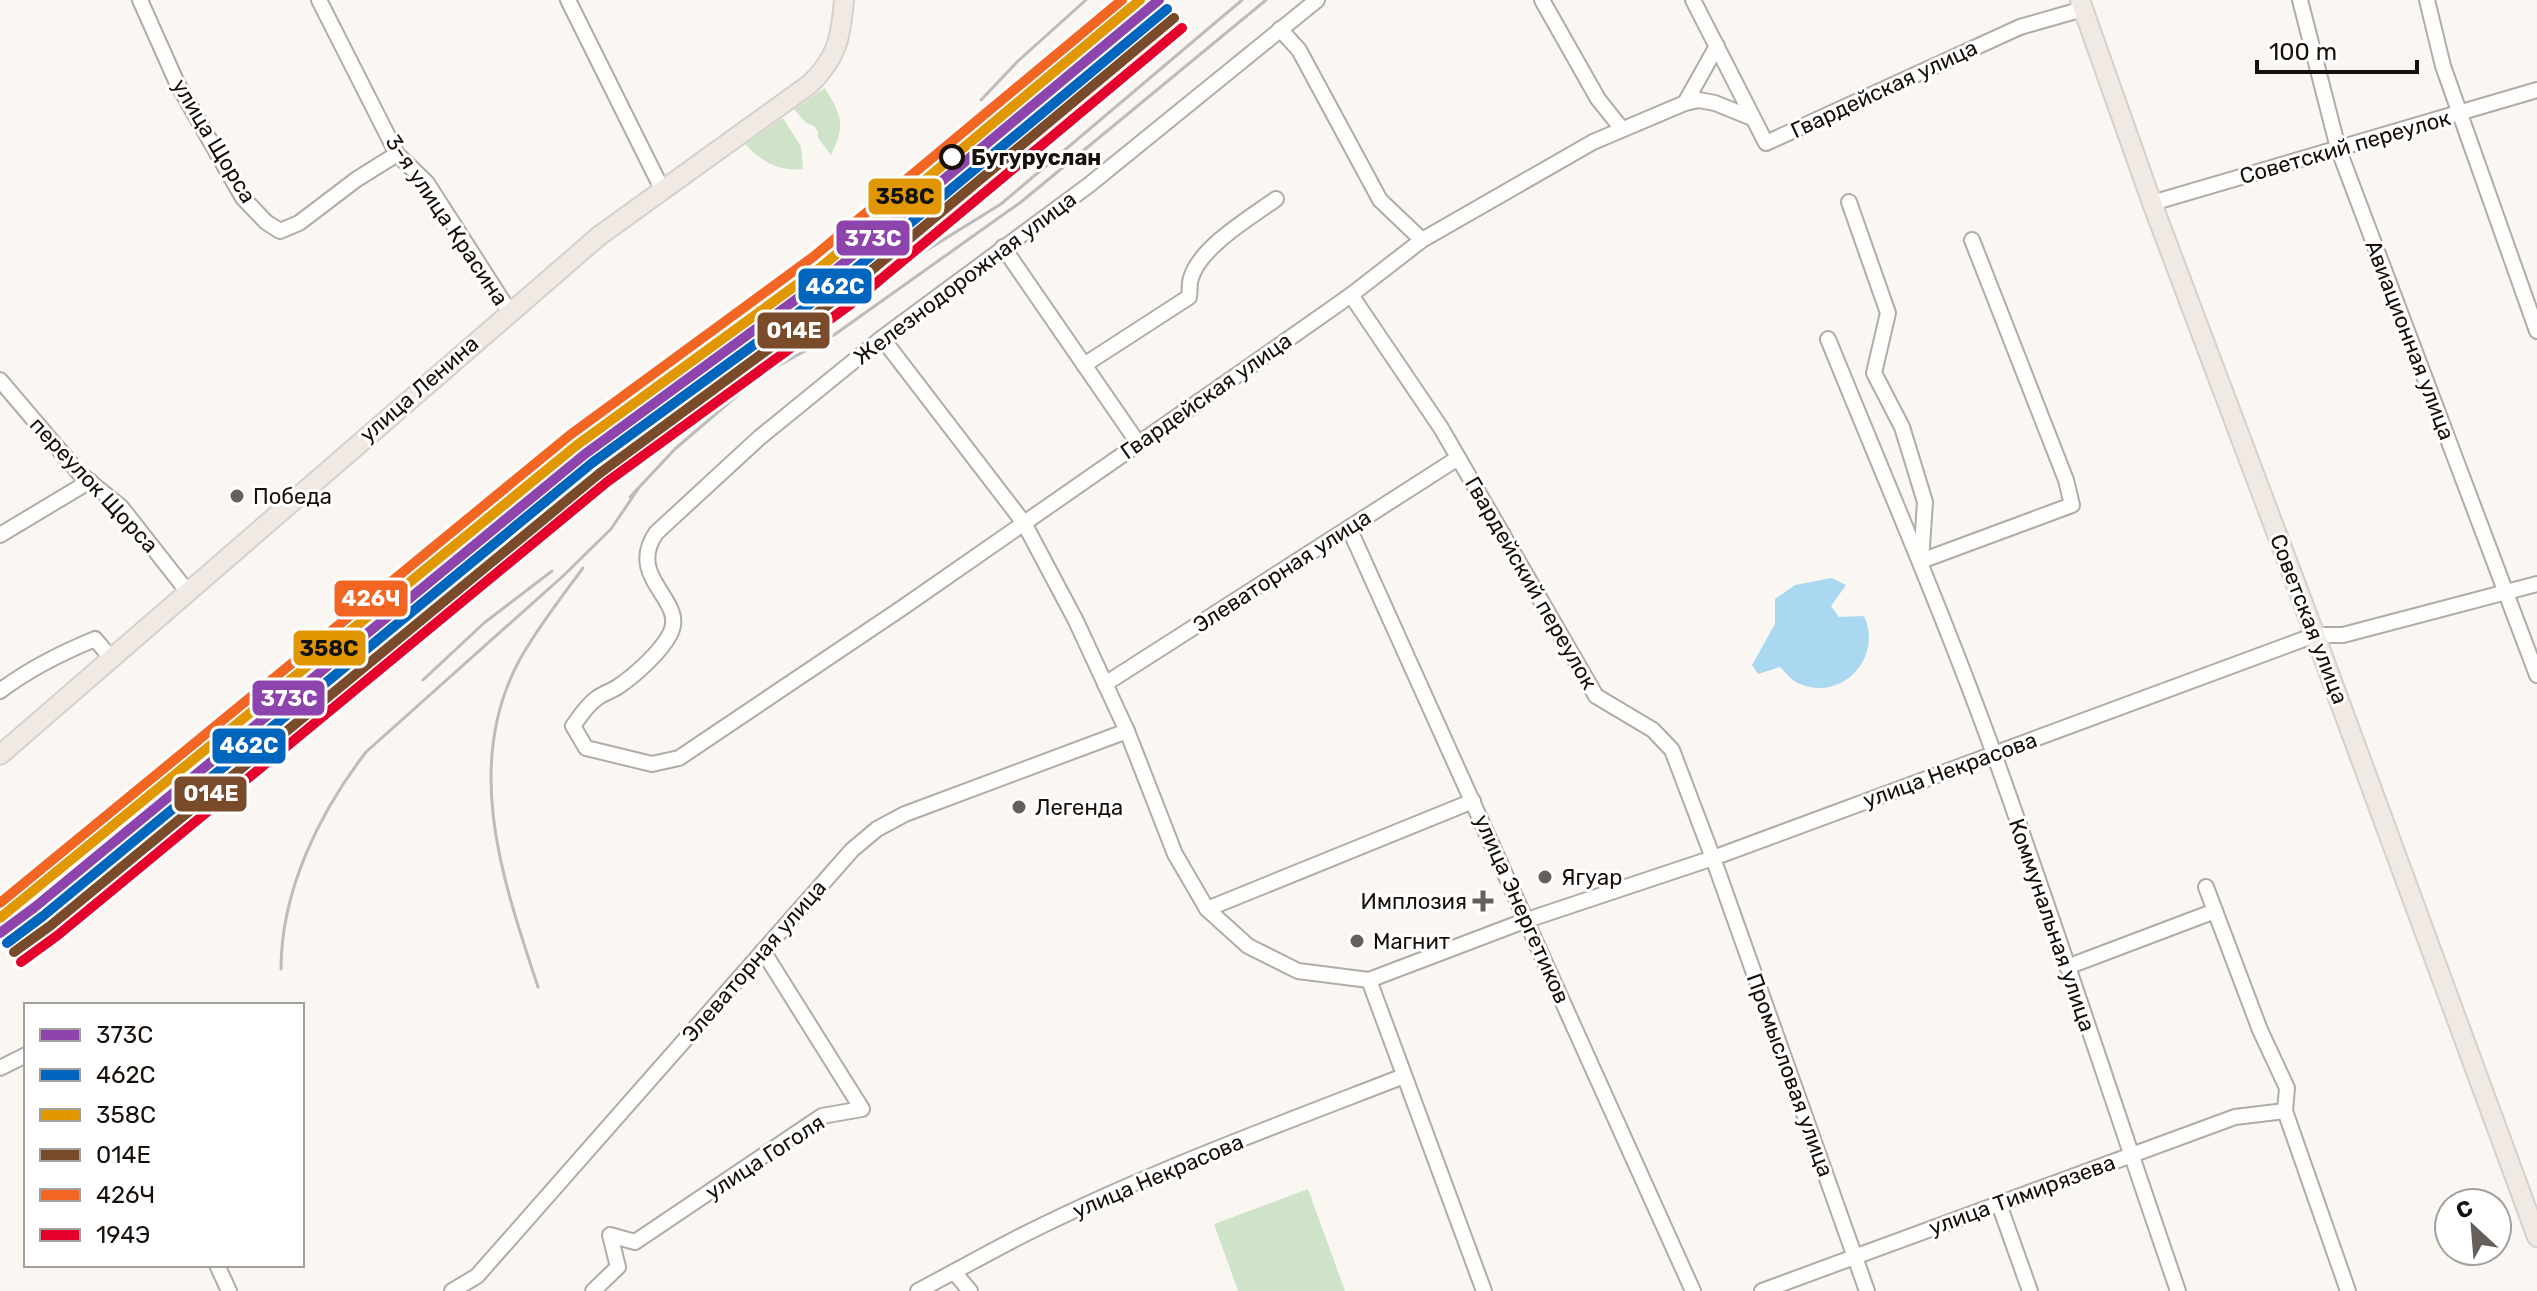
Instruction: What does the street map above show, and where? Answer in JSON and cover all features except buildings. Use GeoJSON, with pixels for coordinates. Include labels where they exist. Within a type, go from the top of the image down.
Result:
{"type":"FeatureCollection","features":[{"type":"Feature","properties":{"kind":"main road","name":"улица Ленина"},"geometry":{"type":"LineString","coordinates":[[0,755],[599,236],[810,84],[830,61],[836,47],[844,0]]}},
{"type":"Feature","properties":{"kind":"main road","name":"Советская улица"},"geometry":{"type":"LineString","coordinates":[[2082,4],[2152,203],[2537,1237]]}},
{"type":"Feature","properties":{"kind":"street","name":"улица Щорса"},"geometry":{"type":"LineString","coordinates":[[140,0],[177,83],[243,198],[266,222],[280,231],[299,223],[357,179],[397,154]]}},
{"type":"Feature","properties":{"kind":"street","name":"3-я улица Красина"},"geometry":{"type":"LineString","coordinates":[[319,0],[397,154],[427,183],[509,311]]}},
{"type":"Feature","properties":{"kind":"street"},"geometry":{"type":"LineString","coordinates":[[568,0],[662,189]]}},
{"type":"Feature","properties":{"kind":"street","name":"Железнодорожная улица"},"geometry":{"type":"LineString","coordinates":[[656,533],[759,438],[882,338],[1089,185],[1317,0]]}},
{"type":"Feature","properties":{"kind":"street"},"geometry":{"type":"LineString","coordinates":[[1542,0],[1598,99],[1622,129]]}},
{"type":"Feature","properties":{"kind":"street"},"geometry":{"type":"LineString","coordinates":[[1693,0],[1752,118]]}},
{"type":"Feature","properties":{"kind":"street","name":"Авиационная улица"},"geometry":{"type":"LineString","coordinates":[[2300,0],[2338,148],[2537,675]]}},
{"type":"Feature","properties":{"kind":"street"},"geometry":{"type":"LineString","coordinates":[[2427,0],[2443,66],[2537,331]]}},
{"type":"Feature","properties":{"kind":"street","name":"Гвардейская улица"},"geometry":{"type":"LineString","coordinates":[[656,533],[647,546],[647,563],[652,582],[669,603],[674,621],[671,634],[642,669],[598,697],[585,708],[573,726],[586,748],[652,764],[679,758],[778,693],[1351,295],[1422,240],[1593,142],[1699,100],[1752,118],[1766,143],[2020,27],[2082,4]]}},
{"type":"Feature","properties":{"kind":"street"},"geometry":{"type":"LineString","coordinates":[[1280,29],[1299,50],[1380,200],[1422,240]]}},
{"type":"Feature","properties":{"kind":"street"},"geometry":{"type":"LineString","coordinates":[[1685,103],[1717,46]]}},
{"type":"Feature","properties":{"kind":"street","name":"Советский переулок"},"geometry":{"type":"LineString","coordinates":[[2152,203],[2537,90]]}},
{"type":"Feature","properties":{"kind":"street"},"geometry":{"type":"LineString","coordinates":[[1084,365],[1189,297],[1191,276],[1202,259],[1229,234],[1276,199]]}},
{"type":"Feature","properties":{"kind":"street","name":"Коммунальная улица"},"geometry":{"type":"LineString","coordinates":[[1849,202],[1888,313],[1874,373],[1902,427],[1925,502],[1921,561]]}},
{"type":"Feature","properties":{"kind":"street"},"geometry":{"type":"LineString","coordinates":[[1921,561],[2072,505],[2066,480],[1972,240]]}},
{"type":"Feature","properties":{"kind":"street"},"geometry":{"type":"LineString","coordinates":[[1003,247],[1138,443]]}},
{"type":"Feature","properties":{"kind":"street","name":"Гвардейский переулок"},"geometry":{"type":"LineString","coordinates":[[1351,295],[1441,428],[1596,696],[1653,730],[1672,750],[1713,858]]}},
{"type":"Feature","properties":{"kind":"street"},"geometry":{"type":"LineString","coordinates":[[882,338],[1024,523],[1076,621],[1127,731],[1175,854],[1207,909],[1248,946],[1298,971],[1369,980],[1484,1291]]}},
{"type":"Feature","properties":{"kind":"street","name":"Коммунальная улица"},"geometry":{"type":"LineString","coordinates":[[1828,339],[1921,561],[1994,754],[2178,1291]]}},
{"type":"Feature","properties":{"kind":"street","name":"переулок Щорса"},"geometry":{"type":"LineString","coordinates":[[0,380],[79,473],[121,507],[187,591]]}},
{"type":"Feature","properties":{"kind":"street","name":"Элеваторная улица"},"geometry":{"type":"LineString","coordinates":[[1105,684],[1458,458]]}},
{"type":"Feature","properties":{"kind":"street"},"geometry":{"type":"LineString","coordinates":[[0,535],[90,481]]}},
{"type":"Feature","properties":{"kind":"street","name":"улица Энергетиков"},"geometry":{"type":"LineString","coordinates":[[1349,528],[1693,1291]]}},
{"type":"Feature","properties":{"kind":"street","name":"улица Некрасова"},"geometry":{"type":"LineString","coordinates":[[1369,980],[1527,920],[1713,858],[2315,635],[2343,635],[2537,584]]}},
{"type":"Feature","properties":{"kind":"street"},"geometry":{"type":"LineString","coordinates":[[0,691],[61,653],[95,639],[111,658]]}},
{"type":"Feature","properties":{"kind":"street","name":"Элеваторная улица"},"geometry":{"type":"LineString","coordinates":[[452,1291],[477,1276],[852,850],[877,829],[944,798],[1127,731]]}},
{"type":"Feature","properties":{"kind":"street"},"geometry":{"type":"LineString","coordinates":[[1207,909],[1473,801]]}},
{"type":"Feature","properties":{"kind":"street","name":"Промысловая улица"},"geometry":{"type":"LineString","coordinates":[[1713,858],[1867,1291]]}},
{"type":"Feature","properties":{"kind":"street"},"geometry":{"type":"LineString","coordinates":[[2206,887],[2264,1042],[2287,1088],[2285,1111],[2348,1291]]}},
{"type":"Feature","properties":{"kind":"street"},"geometry":{"type":"LineString","coordinates":[[2067,967],[2215,911]]}},
{"type":"Feature","properties":{"kind":"street","name":"улица Гоголя"},"geometry":{"type":"LineString","coordinates":[[593,1291],[618,1267],[610,1235],[635,1242],[822,1116],[862,1109],[763,951]]}},
{"type":"Feature","properties":{"kind":"street"},"geometry":{"type":"LineString","coordinates":[[0,1068],[24,1056]]}},
{"type":"Feature","properties":{"kind":"street","name":"улица Некрасова"},"geometry":{"type":"LineString","coordinates":[[918,1291],[1022,1236],[1212,1151],[1404,1076]]}},
{"type":"Feature","properties":{"kind":"street","name":"улица Тимирязева"},"geometry":{"type":"LineString","coordinates":[[1762,1291],[2235,1117],[2285,1111]]}},
{"type":"Feature","properties":{"kind":"street"},"geometry":{"type":"LineString","coordinates":[[1999,1204],[2030,1291]]}},
{"type":"Feature","properties":{"kind":"street"},"geometry":{"type":"LineString","coordinates":[[218,1267],[229,1291]]}},
{"type":"Feature","properties":{"kind":"street"},"geometry":{"type":"LineString","coordinates":[[954,1272],[970,1291]]}},
{"type":"Feature","properties":{"kind":"green space"},"geometry":{"type":"Polygon","coordinates":[[[825,88],[840,121],[839,136],[831,155],[818,138],[814,126],[806,123],[794,109],[825,88]]]}},
{"type":"Feature","properties":{"kind":"green space"},"geometry":{"type":"Polygon","coordinates":[[[783,118],[801,147],[803,169],[771,164],[745,144],[783,118]]]}},
{"type":"Feature","properties":{"kind":"green space"},"geometry":{"type":"Polygon","coordinates":[[[1308,1189],[1345,1291],[1238,1291],[1214,1224],[1308,1189]]]}},
{"type":"Feature","properties":{"kind":"water"},"geometry":{"type":"Polygon","coordinates":[[[1832,578],[1846,585],[1831,606],[1839,617],[1864,616],[1868,631],[1868,646],[1855,672],[1831,687],[1816,688],[1797,683],[1780,667],[1758,674],[1752,665],[1775,624],[1775,599],[1795,585],[1832,578]]]}},
{"type":"Feature","properties":{"kind":"railway"},"geometry":{"type":"LineString","coordinates":[[981,100],[1018,61],[1086,0]]}},
{"type":"Feature","properties":{"kind":"railway"},"geometry":{"type":"LineString","coordinates":[[922,253],[1001,204],[1242,0]]}},
{"type":"Feature","properties":{"kind":"railway"},"geometry":{"type":"LineString","coordinates":[[761,375],[834,335],[1021,202],[1266,0]]}},
{"type":"Feature","properties":{"kind":"railway"},"geometry":{"type":"LineString","coordinates":[[630,497],[675,449],[768,369]]}},
{"type":"Feature","properties":{"kind":"railway"},"geometry":{"type":"LineString","coordinates":[[281,969],[288,911],[306,854],[333,801],[366,752],[563,576],[611,529],[638,489]]}},
{"type":"Feature","properties":{"kind":"railway"},"geometry":{"type":"LineString","coordinates":[[538,987],[512,906],[494,823],[491,781],[493,740],[503,699],[520,659],[583,568]]}},
{"type":"Feature","properties":{"kind":"railway"},"geometry":{"type":"LineString","coordinates":[[423,680],[484,623],[552,571]]}},
{"type":"Feature","properties":{"kind":"transit line","name":"426Ч"},"geometry":{"type":"LineString","coordinates":[[0,903],[570,435],[813,257],[1122,0]]}},
{"type":"Feature","properties":{"kind":"transit line","name":"358С"},"geometry":{"type":"LineString","coordinates":[[0,918],[577,445],[821,267],[1140,0]]}},
{"type":"Feature","properties":{"kind":"transit line","name":"373C"},"geometry":{"type":"LineString","coordinates":[[0,933],[585,454],[828,276],[1159,0]]}},
{"type":"Feature","properties":{"kind":"transit line","name":"462С"},"geometry":{"type":"LineString","coordinates":[[7,943],[592,463],[836,285],[1167,9]]}},
{"type":"Feature","properties":{"kind":"transit line","name":"014Е"},"geometry":{"type":"LineString","coordinates":[[14,952],[50,926],[600,473],[843,294],[1174,18]]}},
{"type":"Feature","properties":{"kind":"transit line","name":"194Э"},"geometry":{"type":"LineString","coordinates":[[21,962],[58,935],[607,482],[851,304],[1182,28]]}},
{"type":"Feature","properties":{"kind":"place","name":"Бугуруслан"},"geometry":{"type":"Point","coordinates":[952,157]}},
{"type":"Feature","properties":{"kind":"place","name":"Победа"},"geometry":{"type":"Point","coordinates":[237,496]}},
{"type":"Feature","properties":{"kind":"place","name":"Легенда"},"geometry":{"type":"Point","coordinates":[1019,807]}},
{"type":"Feature","properties":{"kind":"place","name":"Ягуар"},"geometry":{"type":"Point","coordinates":[1545,877]}},
{"type":"Feature","properties":{"kind":"place","name":"Имплозия"},"geometry":{"type":"Point","coordinates":[1483,901]}},
{"type":"Feature","properties":{"kind":"place","name":"Магнит"},"geometry":{"type":"Point","coordinates":[1357,941]}}]}
